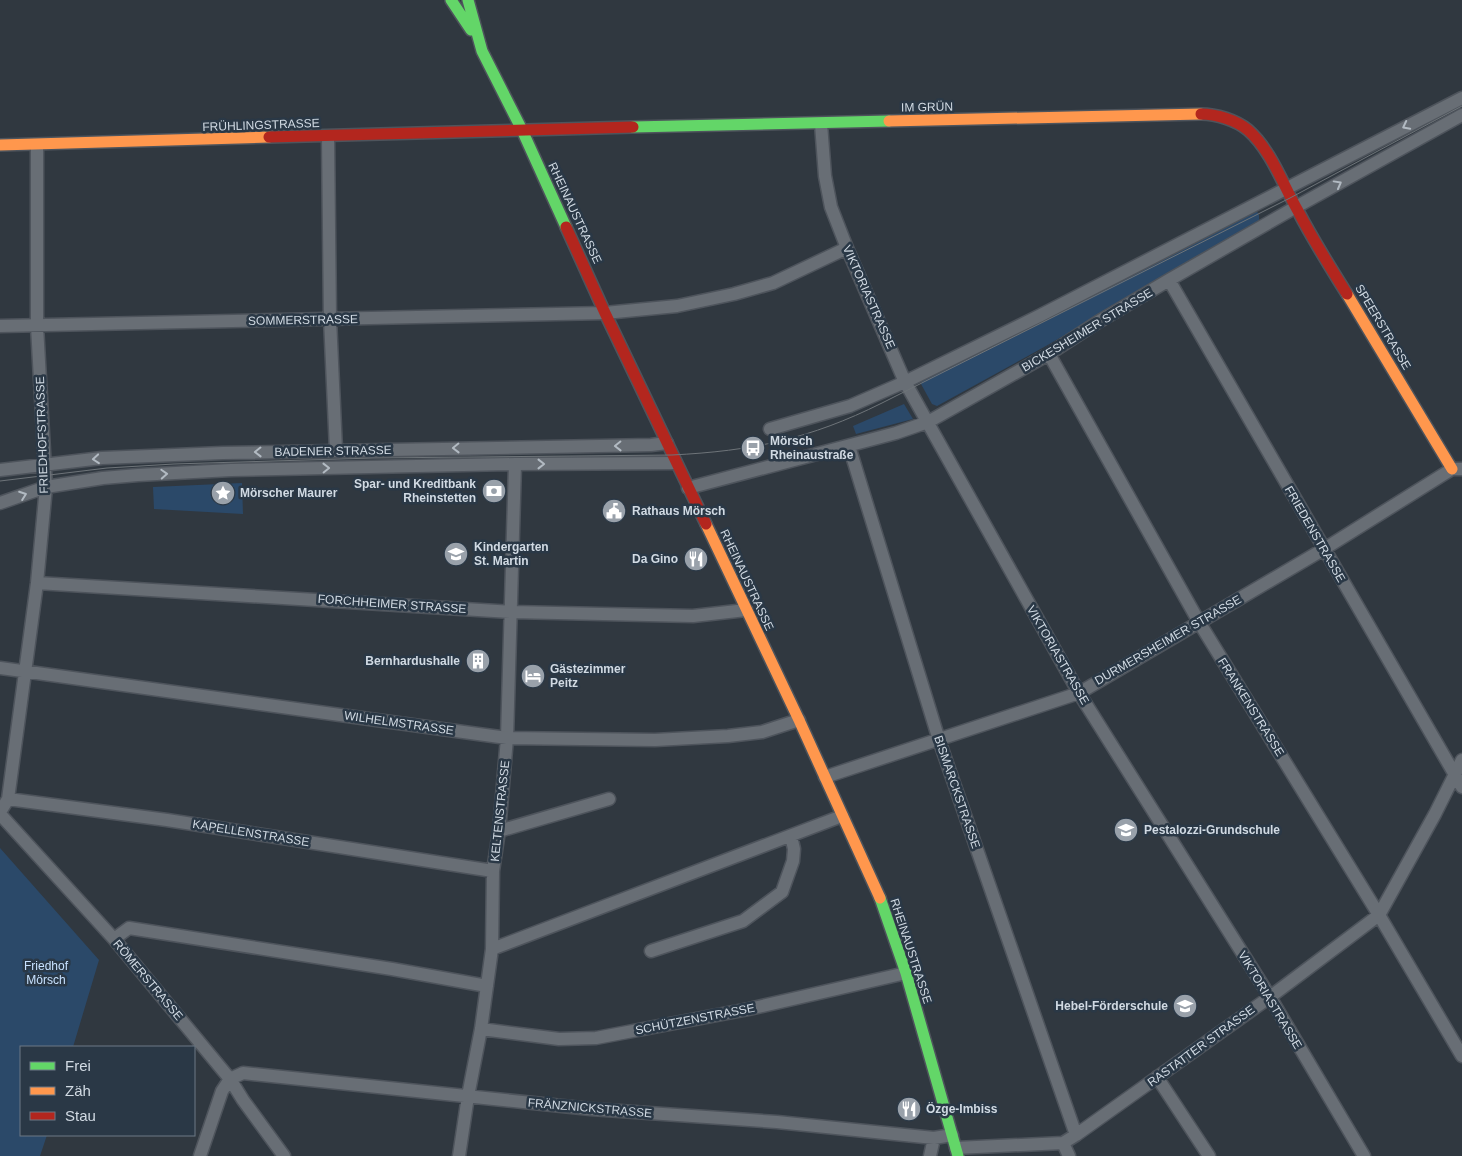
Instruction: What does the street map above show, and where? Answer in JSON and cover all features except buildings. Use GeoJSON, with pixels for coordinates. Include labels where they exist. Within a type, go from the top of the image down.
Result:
{"type":"FeatureCollection","features":[{"type":"Feature","properties":{"kind":"street"},"geometry":{"type":"LineString","coordinates":[[451,0],[482,51]]}},
{"type":"Feature","properties":{"kind":"street","name":"RHEINAUSTRASSE"},"geometry":{"type":"LineString","coordinates":[[468,0],[482,51],[522,130],[605,313],[799,720],[878,894],[906,973],[957,1152]]}},
{"type":"Feature","properties":{"kind":"street","name":"BICKESHEIMER STRASSE"},"geometry":{"type":"LineString","coordinates":[[688,488],[849,446],[928,422],[1049,354],[1098,322],[1169,280],[1290,198],[1462,98]]}},
{"type":"Feature","properties":{"kind":"street","name":"IM GRÜN"},"geometry":{"type":"LineString","coordinates":[[522,130],[1206,114],[1235,121],[1249,131],[1261,145],[1290,198]]}},
{"type":"Feature","properties":{"kind":"street","name":"BICKESHEIMER STRASSE"},"geometry":{"type":"LineString","coordinates":[[770,429],[850,406],[905,382],[1041,315],[1462,116]]}},
{"type":"Feature","properties":{"kind":"street","name":"VIKTORIASTRASSE"},"geometry":{"type":"LineString","coordinates":[[821,124],[825,176],[830,199],[846,248],[905,382],[1079,693],[1270,997],[1364,1156]]}},
{"type":"Feature","properties":{"kind":"street","name":"FRÜHLINGSTRASSE"},"geometry":{"type":"LineString","coordinates":[[0,145],[522,130]]}},
{"type":"Feature","properties":{"kind":"street"},"geometry":{"type":"LineString","coordinates":[[328,137],[330,319],[336,450]]}},
{"type":"Feature","properties":{"kind":"street","name":"FRIEDHOFSTRASSE"},"geometry":{"type":"LineString","coordinates":[[0,813],[8,798],[37,583],[46,487],[37,326],[37,145]]}},
{"type":"Feature","properties":{"kind":"street","name":"SPEERSTRASSE"},"geometry":{"type":"LineString","coordinates":[[1290,198],[1457,469]]}},
{"type":"Feature","properties":{"kind":"street","name":"SOMMERSTRASSE"},"geometry":{"type":"LineString","coordinates":[[0,326],[605,313],[677,306],[734,294],[772,283],[846,248]]}},
{"type":"Feature","properties":{"kind":"street","name":"FRIEDENSTRASSE"},"geometry":{"type":"LineString","coordinates":[[1169,280],[1462,787]]}},
{"type":"Feature","properties":{"kind":"street","name":"FRANKENSTRASSE"},"geometry":{"type":"LineString","coordinates":[[1049,354],[1199,622],[1379,915],[1462,1056]]}},
{"type":"Feature","properties":{"kind":"street","name":"BADENER STRASSE"},"geometry":{"type":"LineString","coordinates":[[0,470],[102,458],[336,450],[650,445],[667,443]]}},
{"type":"Feature","properties":{"kind":"street","name":"BISMARCKSTRASSE"},"geometry":{"type":"LineString","coordinates":[[849,446],[939,740],[1076,1135]]}},
{"type":"Feature","properties":{"kind":"street","name":"BADENER STRASSE"},"geometry":{"type":"LineString","coordinates":[[0,503],[46,487],[112,477],[231,470],[515,464],[676,463]]}},
{"type":"Feature","properties":{"kind":"street","name":"KELTENSTRASSE"},"geometry":{"type":"LineString","coordinates":[[459,1156],[481,1029],[492,949],[494,870],[507,738],[515,464]]}},
{"type":"Feature","properties":{"kind":"street","name":"DURMERSHEIMER STRASSE"},"geometry":{"type":"LineString","coordinates":[[825,777],[1079,693],[1457,469]]}},
{"type":"Feature","properties":{"kind":"street","name":"FORCHHEIMER STRASSE"},"geometry":{"type":"LineString","coordinates":[[37,583],[512,612],[693,616],[746,610]]}},
{"type":"Feature","properties":{"kind":"street","name":"WILHELMSTRASSE"},"geometry":{"type":"LineString","coordinates":[[0,668],[507,738],[655,740],[728,736],[762,732],[799,720]]}},
{"type":"Feature","properties":{"kind":"street","name":"RASTATTER STRASSE"},"geometry":{"type":"LineString","coordinates":[[957,1152],[1063,1143],[1270,997],[1379,915],[1435,814],[1462,760]]}},
{"type":"Feature","properties":{"kind":"street","name":"KAPELLENSTRASSE"},"geometry":{"type":"LineString","coordinates":[[8,798],[167,820],[494,870]]}},
{"type":"Feature","properties":{"kind":"street"},"geometry":{"type":"LineString","coordinates":[[499,831],[610,799]]}},
{"type":"Feature","properties":{"kind":"street","name":"RÖMERSTRASSE"},"geometry":{"type":"LineString","coordinates":[[0,813],[114,939],[230,1079],[284,1156]]}},
{"type":"Feature","properties":{"kind":"street"},"geometry":{"type":"LineString","coordinates":[[492,949],[842,816]]}},
{"type":"Feature","properties":{"kind":"street"},"geometry":{"type":"LineString","coordinates":[[651,951],[743,920],[782,892],[793,861],[794,849],[791,836]]}},
{"type":"Feature","properties":{"kind":"street"},"geometry":{"type":"LineString","coordinates":[[114,939],[129,928],[392,969],[487,986]]}},
{"type":"Feature","properties":{"kind":"street","name":"SCHÜTZENSTRASSE"},"geometry":{"type":"LineString","coordinates":[[481,1029],[559,1039],[596,1038],[749,1009],[906,973]]}},
{"type":"Feature","properties":{"kind":"street","name":"FRÄNZNICKSTRASSE"},"geometry":{"type":"LineString","coordinates":[[230,1079],[243,1073],[590,1108],[777,1122],[934,1138],[952,1135]]}},
{"type":"Feature","properties":{"kind":"street"},"geometry":{"type":"LineString","coordinates":[[1157,1077],[1210,1156]]}},
{"type":"Feature","properties":{"kind":"street"},"geometry":{"type":"LineString","coordinates":[[200,1156],[222,1091],[230,1079]]}},
{"type":"Feature","properties":{"kind":"street"},"geometry":{"type":"LineString","coordinates":[[930,1156],[934,1138]]}},
{"type":"Feature","properties":{"kind":"street"},"geometry":{"type":"LineString","coordinates":[[1063,1143],[1069,1156]]}},
{"type":"Feature","properties":{"kind":"green space"},"geometry":{"type":"Polygon","coordinates":[[[1256,210],[1259,215],[1259,221],[1046,346],[937,406],[932,404],[921,384],[923,378],[1256,210]]]}},
{"type":"Feature","properties":{"kind":"green space"},"geometry":{"type":"Polygon","coordinates":[[[904,404],[913,419],[856,434],[853,426],[904,404]]]}},
{"type":"Feature","properties":{"kind":"green space"},"geometry":{"type":"Polygon","coordinates":[[[242,483],[243,514],[154,509],[153,487],[242,483]]]}},
{"type":"Feature","properties":{"kind":"green space","name":"Friedhof Mörsch"},"geometry":{"type":"Polygon","coordinates":[[[0,848],[99,960],[73,1046],[20,1046],[20,1136],[47,1136],[40,1156],[0,1156],[0,848]]]}},
{"type":"Feature","properties":{"kind":"tram line"},"geometry":{"type":"LineString","coordinates":[[0,481],[107,468],[174,464],[373,458],[672,455],[728,450],[780,441],[830,426],[882,403],[1290,198],[1462,106]]}},
{"type":"Feature","properties":{"kind":"traffic: fast"},"geometry":{"type":"LineString","coordinates":[[451,0],[471,30]]}},
{"type":"Feature","properties":{"kind":"traffic: fast"},"geometry":{"type":"LineString","coordinates":[[468,0],[482,51],[522,130],[566,227]]}},
{"type":"Feature","properties":{"kind":"traffic: fast"},"geometry":{"type":"LineString","coordinates":[[633,127],[889,121]]}},
{"type":"Feature","properties":{"kind":"traffic: fast"},"geometry":{"type":"LineString","coordinates":[[880,898],[906,973],[958,1156]]}},
{"type":"Feature","properties":{"kind":"traffic: slow"},"geometry":{"type":"LineString","coordinates":[[889,121],[1201,114]]}},
{"type":"Feature","properties":{"kind":"traffic: slow"},"geometry":{"type":"LineString","coordinates":[[0,145],[269,137]]}},
{"type":"Feature","properties":{"kind":"traffic: slow"},"geometry":{"type":"LineString","coordinates":[[1347,294],[1452,469]]}},
{"type":"Feature","properties":{"kind":"traffic: slow"},"geometry":{"type":"LineString","coordinates":[[706,524],[799,720],[880,898]]}},
{"type":"Feature","properties":{"kind":"traffic: jam"},"geometry":{"type":"LineString","coordinates":[[1201,114],[1219,116],[1232,121],[1243,126],[1256,138],[1270,158],[1328,264],[1347,294]]}},
{"type":"Feature","properties":{"kind":"traffic: jam"},"geometry":{"type":"LineString","coordinates":[[269,137],[633,127]]}},
{"type":"Feature","properties":{"kind":"traffic: jam"},"geometry":{"type":"LineString","coordinates":[[566,227],[706,524]]}},
{"type":"Feature","properties":{"kind":"place","name":"Mörsch Rheinaustraße"},"geometry":{"type":"Point","coordinates":[753,448]}},
{"type":"Feature","properties":{"kind":"place","name":"Spar- und Kreditbank Rheinstetten"},"geometry":{"type":"Point","coordinates":[494,491]}},
{"type":"Feature","properties":{"kind":"place","name":"Mörscher Maurer"},"geometry":{"type":"Point","coordinates":[223,493]}},
{"type":"Feature","properties":{"kind":"place","name":"Rathaus Mörsch"},"geometry":{"type":"Point","coordinates":[614,511]}},
{"type":"Feature","properties":{"kind":"place","name":"Kindergarten St. Martin"},"geometry":{"type":"Point","coordinates":[456,554]}},
{"type":"Feature","properties":{"kind":"place","name":"Da Gino"},"geometry":{"type":"Point","coordinates":[696,559]}},
{"type":"Feature","properties":{"kind":"place","name":"Bernhardushalle"},"geometry":{"type":"Point","coordinates":[478,661]}},
{"type":"Feature","properties":{"kind":"place","name":"Gästezimmer Peitz"},"geometry":{"type":"Point","coordinates":[533,676]}},
{"type":"Feature","properties":{"kind":"place","name":"Pestalozzi-Grundschule"},"geometry":{"type":"Point","coordinates":[1126,830]}},
{"type":"Feature","properties":{"kind":"place","name":"Hebel-Förderschule"},"geometry":{"type":"Point","coordinates":[1185,1006]}},
{"type":"Feature","properties":{"kind":"place","name":"Özge-Imbiss"},"geometry":{"type":"Point","coordinates":[909,1109]}}]}
